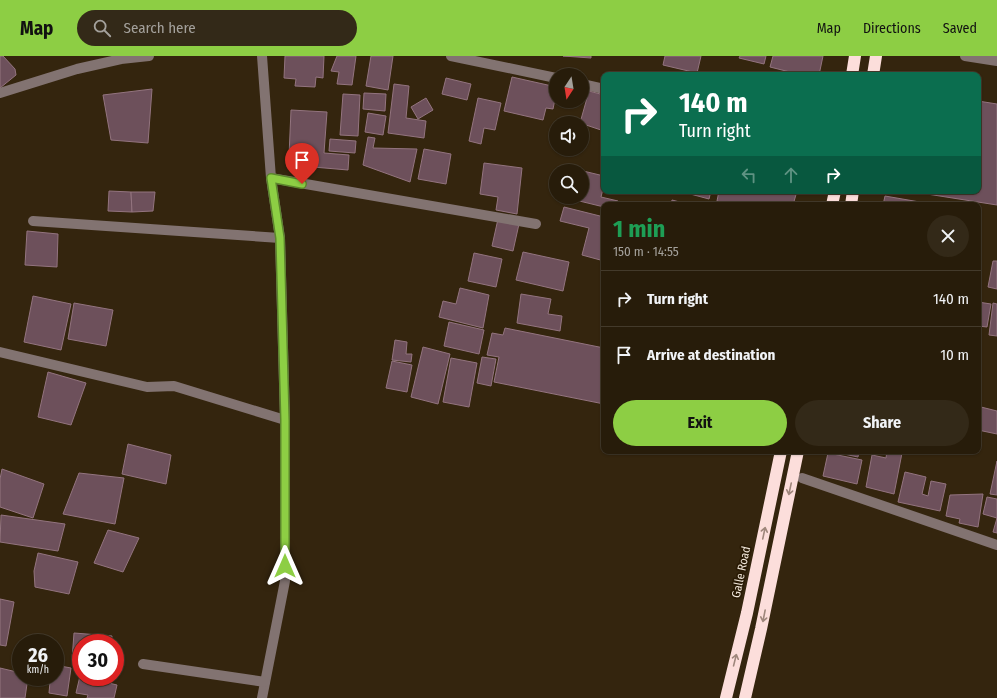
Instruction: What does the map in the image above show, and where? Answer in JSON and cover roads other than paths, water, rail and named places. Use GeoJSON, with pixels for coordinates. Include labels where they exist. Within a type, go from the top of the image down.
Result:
{"type":"FeatureCollection","features":[{"type":"Feature","properties":{"kind":"highway"},"geometry":{"type":"LineString","coordinates":[[852,72],[855,56]]}},
{"type":"Feature","properties":{"kind":"highway"},"geometry":{"type":"LineString","coordinates":[[874,72],[876,56]]}},
{"type":"Feature","properties":{"kind":"highway","name":"Galle Road"},"geometry":{"type":"LineString","coordinates":[[726,698],[747,613],[780,454]]}},
{"type":"Feature","properties":{"kind":"highway"},"geometry":{"type":"LineString","coordinates":[[745,698],[797,454]]}},
{"type":"Feature","properties":{"kind":"street"},"geometry":{"type":"LineString","coordinates":[[0,93],[77,69],[121,58],[149,56]]}},
{"type":"Feature","properties":{"kind":"street"},"geometry":{"type":"LineString","coordinates":[[262,56],[271,178],[280,238],[285,420],[285,581],[262,698]]}},
{"type":"Feature","properties":{"kind":"street"},"geometry":{"type":"LineString","coordinates":[[452,56],[549,77]]}},
{"type":"Feature","properties":{"kind":"street"},"geometry":{"type":"LineString","coordinates":[[965,56],[997,61]]}},
{"type":"Feature","properties":{"kind":"street"},"geometry":{"type":"LineString","coordinates":[[589,86],[601,88]]}},
{"type":"Feature","properties":{"kind":"street"},"geometry":{"type":"LineString","coordinates":[[271,178],[536,224]]}},
{"type":"Feature","properties":{"kind":"street"},"geometry":{"type":"LineString","coordinates":[[33,222],[280,238]]}},
{"type":"Feature","properties":{"kind":"street"},"geometry":{"type":"LineString","coordinates":[[0,352],[146,387],[174,386],[285,420]]}},
{"type":"Feature","properties":{"kind":"street"},"geometry":{"type":"LineString","coordinates":[[802,478],[997,545]]}},
{"type":"Feature","properties":{"kind":"street"},"geometry":{"type":"LineString","coordinates":[[143,664],[265,682]]}}]}
